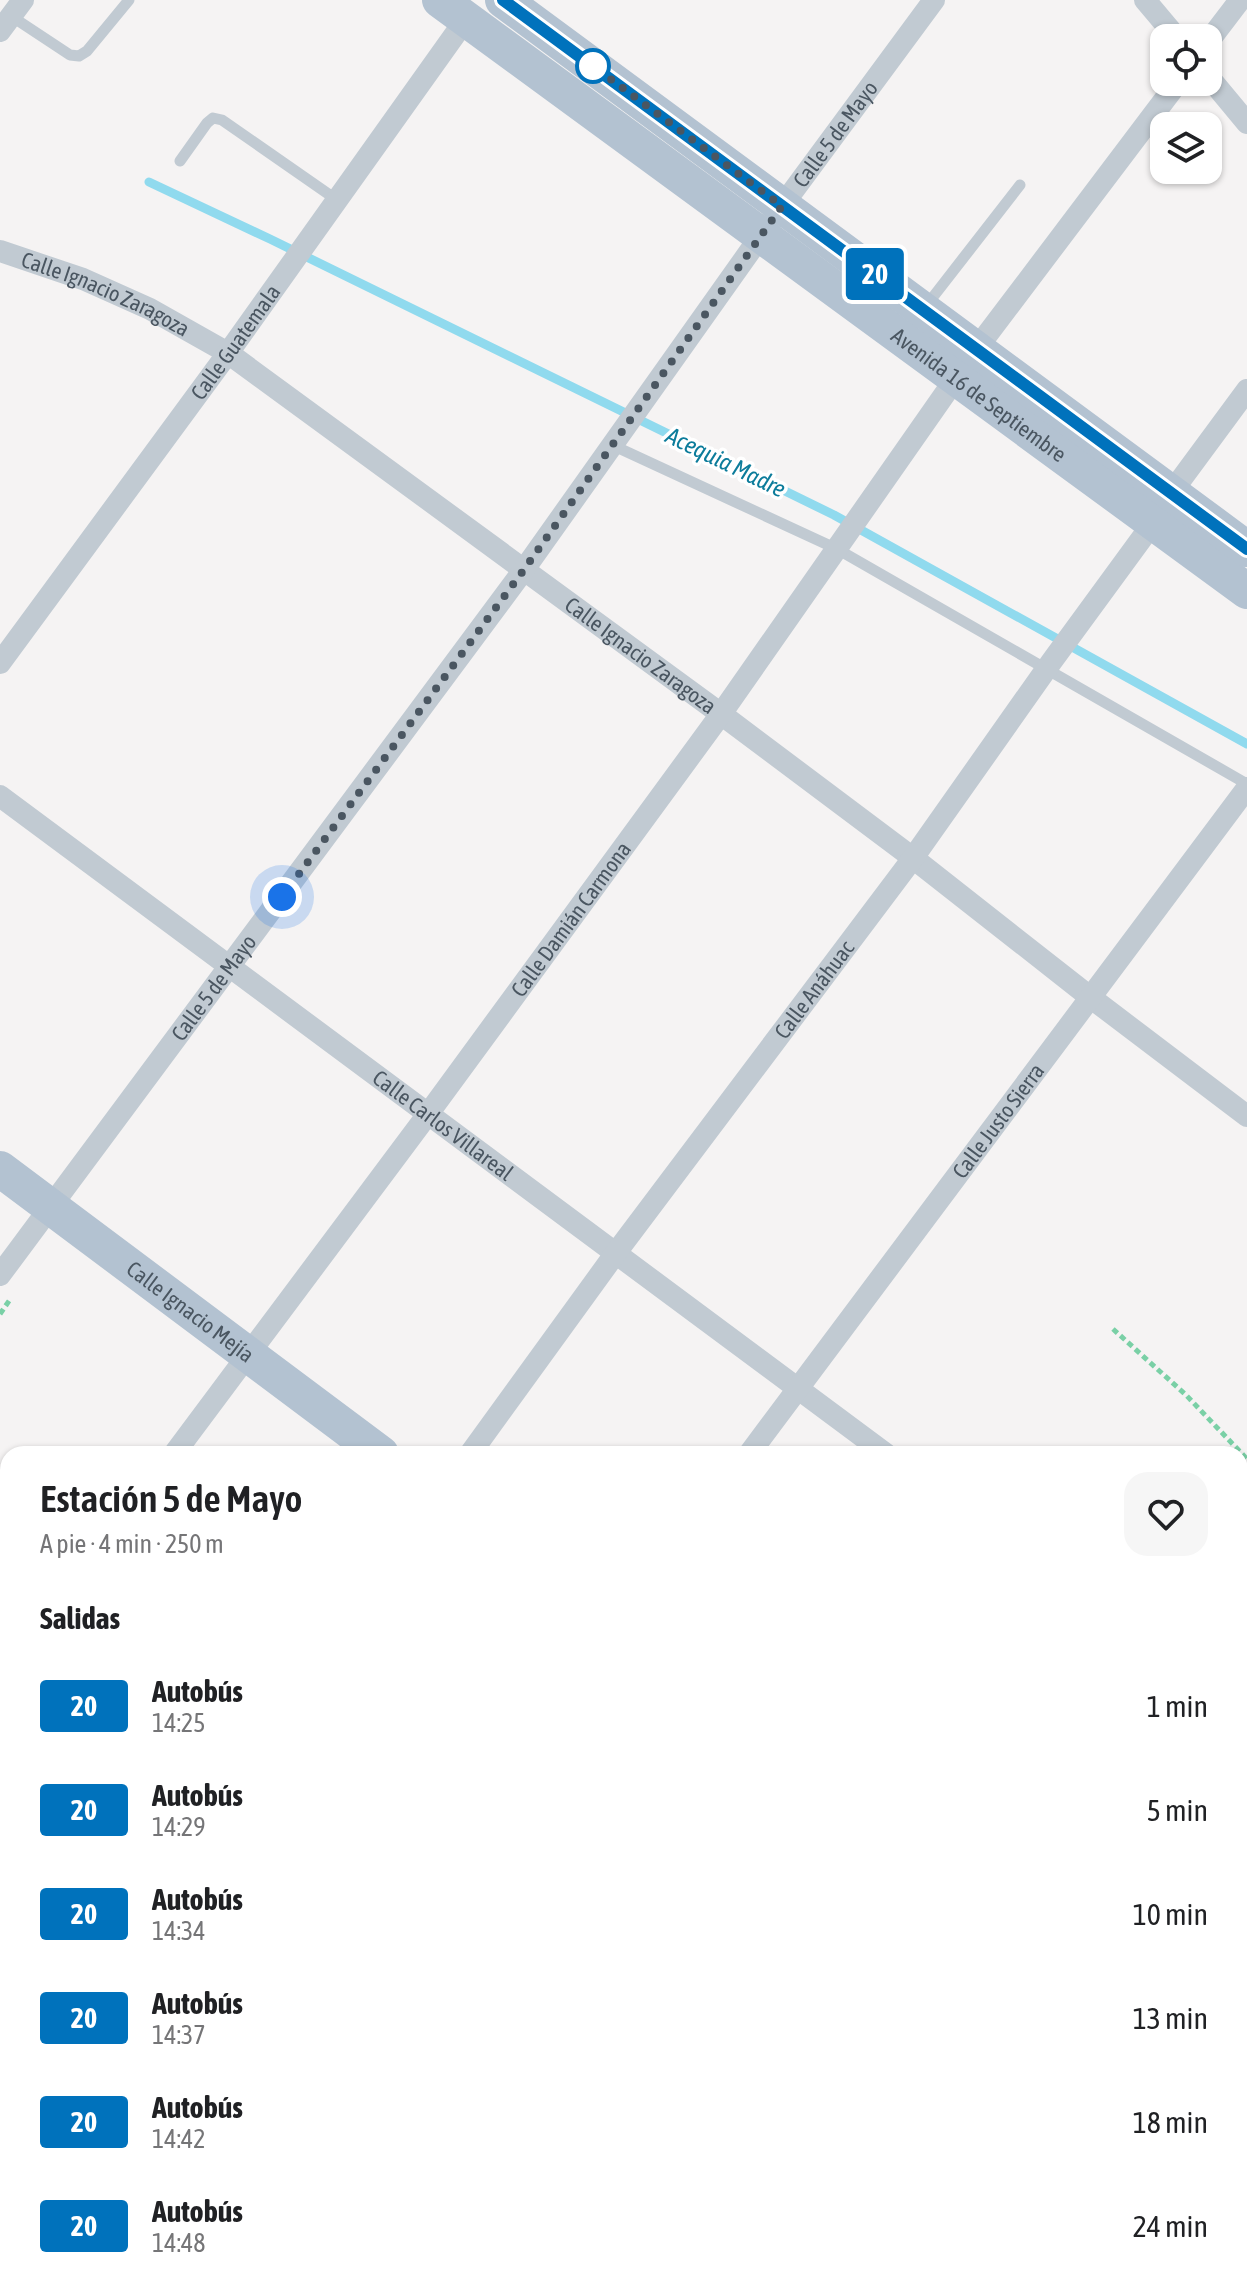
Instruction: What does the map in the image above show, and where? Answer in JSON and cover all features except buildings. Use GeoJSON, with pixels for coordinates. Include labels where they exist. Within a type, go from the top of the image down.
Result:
{"type":"FeatureCollection","features":[{"type":"Feature","properties":{"kind":"main road","name":"Avenida 16 de Septiembre"},"geometry":{"type":"LineString","coordinates":[[503,0],[977,348],[1162,508],[1247,591]]}},
{"type":"Feature","properties":{"kind":"main road","name":"Avenida 16 de Septiembre"},"geometry":{"type":"LineString","coordinates":[[453,10],[956,378],[1162,508],[1247,549]]}},
{"type":"Feature","properties":{"kind":"main road","name":"Calle Ignacio Mejía"},"geometry":{"type":"LineString","coordinates":[[0,1169],[370,1446]]}},
{"type":"Feature","properties":{"kind":"street","name":"Calle 5 de Mayo"},"geometry":{"type":"LineString","coordinates":[[0,1275],[523,571],[782,206],[934,0]]}},
{"type":"Feature","properties":{"kind":"street"},"geometry":{"type":"LineString","coordinates":[[1145,0],[1165,24]]}},
{"type":"Feature","properties":{"kind":"street"},"geometry":{"type":"LineString","coordinates":[[1222,24],[1240,0]]}},
{"type":"Feature","properties":{"kind":"street","name":"Calle Guatemala"},"geometry":{"type":"LineString","coordinates":[[0,663],[337,200],[453,10]]}},
{"type":"Feature","properties":{"kind":"street"},"geometry":{"type":"LineString","coordinates":[[1222,93],[1247,123]]}},
{"type":"Feature","properties":{"kind":"street"},"geometry":{"type":"LineString","coordinates":[[977,348],[1167,96]]}},
{"type":"Feature","properties":{"kind":"street","name":"Calle Ignacio Zaragoza"},"geometry":{"type":"LineString","coordinates":[[0,251],[83,279],[136,303],[228,353],[721,714],[1247,1116]]}},
{"type":"Feature","properties":{"kind":"street","name":"Calle Damián Carmona"},"geometry":{"type":"LineString","coordinates":[[180,1446],[721,714],[956,378]]}},
{"type":"Feature","properties":{"kind":"street","name":"Calle Anáhuac"},"geometry":{"type":"LineString","coordinates":[[476,1446],[615,1254],[913,858],[1247,390]]}},
{"type":"Feature","properties":{"kind":"street","name":"Calle Justo Sierra"},"geometry":{"type":"LineString","coordinates":[[755,1446],[1247,786]]}},
{"type":"Feature","properties":{"kind":"street","name":"Calle Carlos Villareal"},"geometry":{"type":"LineString","coordinates":[[0,796],[875,1446]]}},
{"type":"Feature","properties":{"kind":"lane"},"geometry":{"type":"LineString","coordinates":[[11,16],[70,55],[79,56],[87,51],[129,0]]}},
{"type":"Feature","properties":{"kind":"lane"},"geometry":{"type":"LineString","coordinates":[[180,161],[207,123],[213,118],[222,120],[337,200]]}},
{"type":"Feature","properties":{"kind":"lane"},"geometry":{"type":"LineString","coordinates":[[923,309],[1020,185]]}},
{"type":"Feature","properties":{"kind":"lane"},"geometry":{"type":"LineString","coordinates":[[615,439],[840,545],[1049,665],[1247,786]]}},
{"type":"Feature","properties":{"kind":"path"},"geometry":{"type":"LineString","coordinates":[[1113,1329],[1186,1395],[1235,1446]]}},
{"type":"Feature","properties":{"kind":"waterway","name":"Acequia Madre"},"geometry":{"type":"LineString","coordinates":[[149,182],[834,515],[1247,744]]}},
{"type":"Feature","properties":{"kind":"bus line","name":"20"},"geometry":{"type":"LineString","coordinates":[[503,0],[1247,549]]}},
{"type":"Feature","properties":{"kind":"route"},"geometry":{"type":"LineString","coordinates":[[282,897],[523,571],[782,206],[593,66]]}}]}
